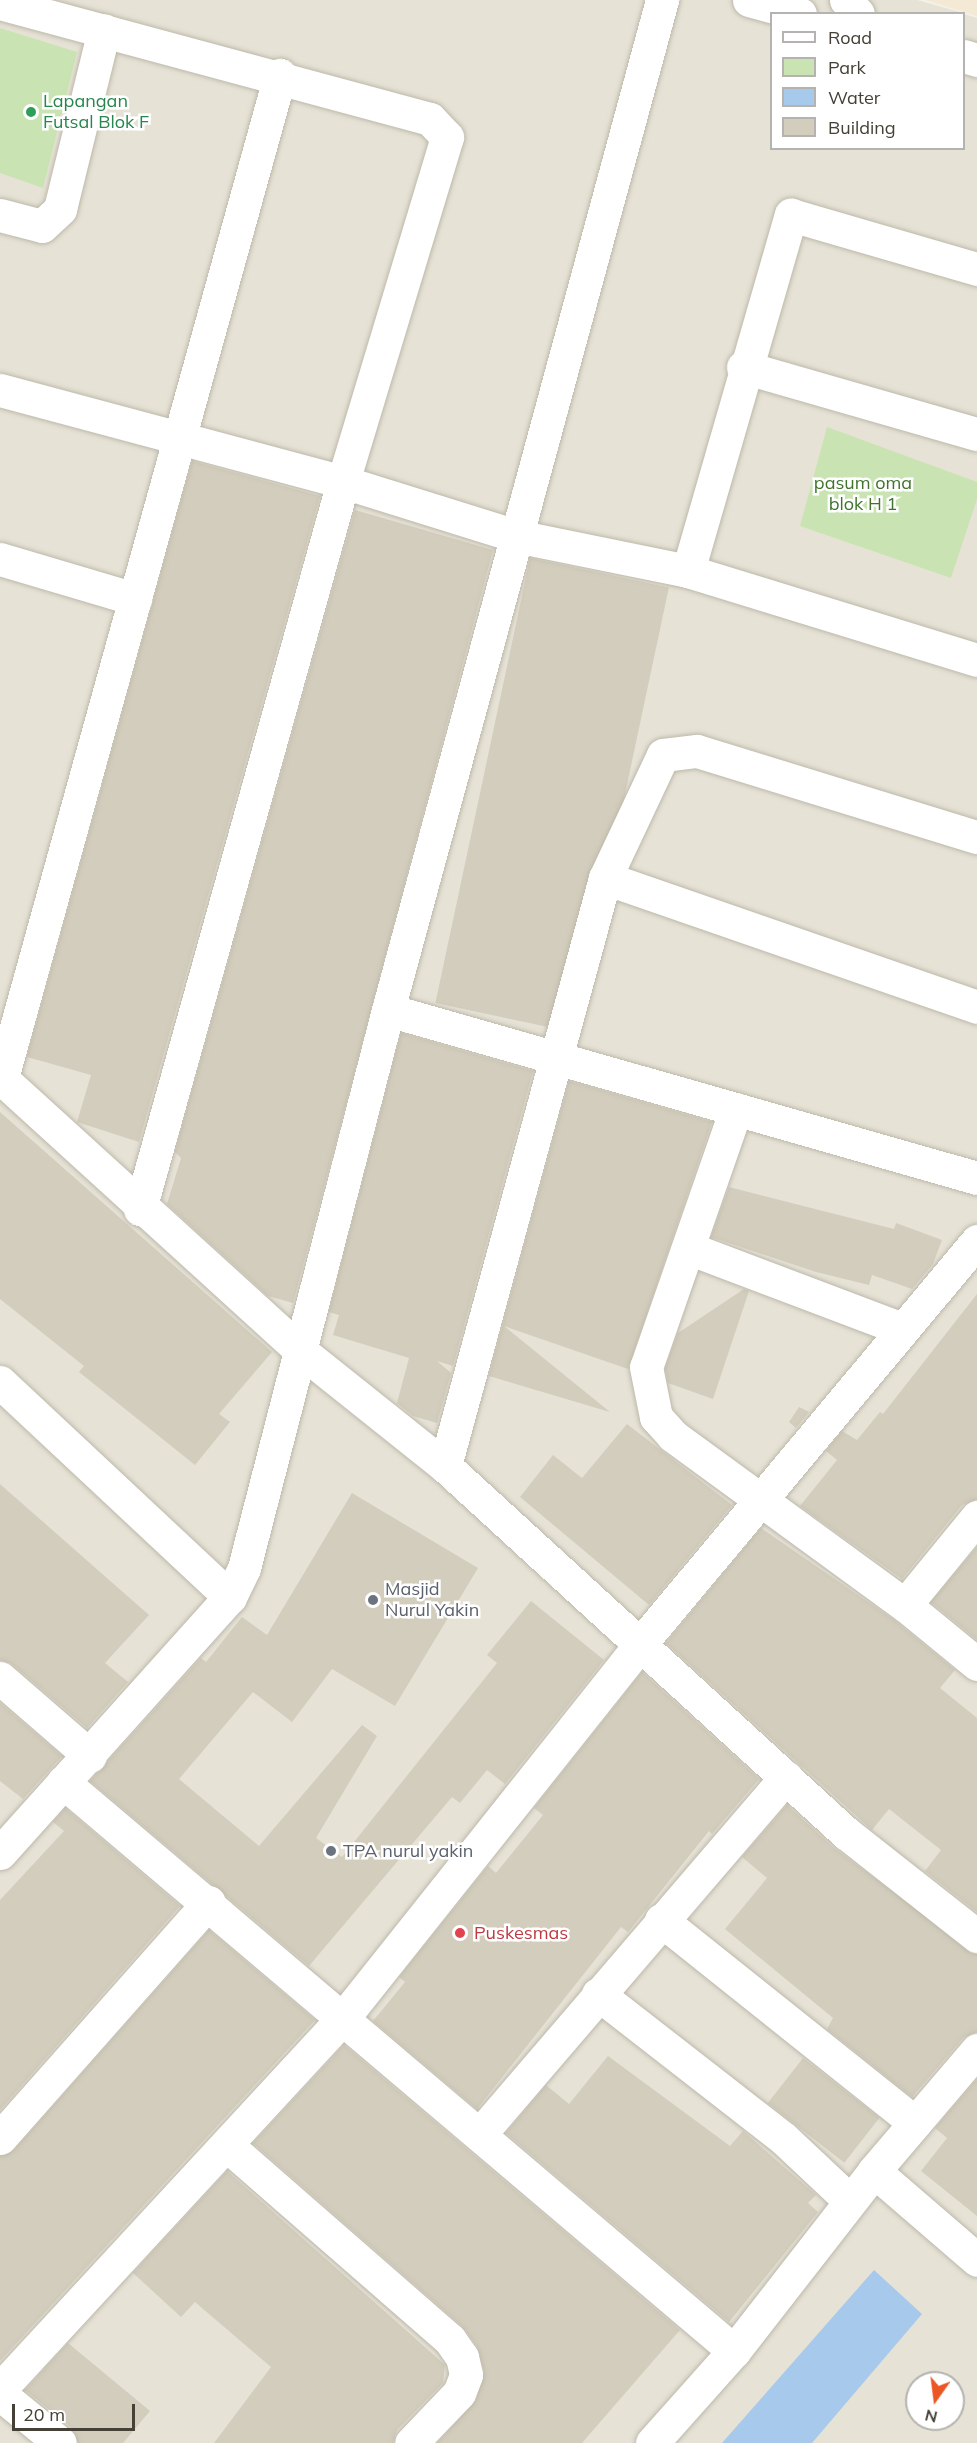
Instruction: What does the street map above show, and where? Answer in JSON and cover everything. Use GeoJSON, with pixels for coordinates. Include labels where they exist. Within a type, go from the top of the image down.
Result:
{"type":"FeatureCollection","features":[{"type":"Feature","properties":{"kind":"street"},"geometry":{"type":"LineString","coordinates":[[0,1853],[63,1782],[90,1756],[230,1597],[254,1541],[388,1010],[662,0]]}},
{"type":"Feature","properties":{"kind":"street"},"geometry":{"type":"LineString","coordinates":[[749,0],[793,12]]}},
{"type":"Feature","properties":{"kind":"street"},"geometry":{"type":"LineString","coordinates":[[846,0],[856,12]]}},
{"type":"Feature","properties":{"kind":"street"},"geometry":{"type":"LineString","coordinates":[[0,3],[280,75],[430,119],[447,137],[343,482],[140,1209]]}},
{"type":"Feature","properties":{"kind":"street"},"geometry":{"type":"LineString","coordinates":[[0,215],[42,226],[60,209],[104,30]]}},
{"type":"Feature","properties":{"kind":"street"},"geometry":{"type":"LineString","coordinates":[[280,75],[1,1078],[140,1209],[302,1352],[445,1466],[786,1777],[977,1936]]}},
{"type":"Feature","properties":{"kind":"street"},"geometry":{"type":"LineString","coordinates":[[688,570],[743,367],[791,215],[977,269]]}},
{"type":"Feature","properties":{"kind":"street"},"geometry":{"type":"LineString","coordinates":[[743,367],[977,434]]}},
{"type":"Feature","properties":{"kind":"street"},"geometry":{"type":"LineString","coordinates":[[0,390],[343,482],[516,536],[688,570],[977,660]]}},
{"type":"Feature","properties":{"kind":"street"},"geometry":{"type":"LineString","coordinates":[[0,559],[135,599]]}},
{"type":"Feature","properties":{"kind":"street"},"geometry":{"type":"LineString","coordinates":[[445,1466],[558,1058],[605,878],[652,768],[676,750],[697,751],[977,837]]}},
{"type":"Feature","properties":{"kind":"street"},"geometry":{"type":"LineString","coordinates":[[605,878],[977,1007]]}},
{"type":"Feature","properties":{"kind":"street"},"geometry":{"type":"LineString","coordinates":[[388,1010],[977,1178]]}},
{"type":"Feature","properties":{"kind":"street"},"geometry":{"type":"LineString","coordinates":[[736,1109],[646,1366],[648,1396],[656,1417],[673,1436],[763,1499],[905,1605],[977,1664]]}},
{"type":"Feature","properties":{"kind":"street"},"geometry":{"type":"LineString","coordinates":[[0,2389],[229,2147],[343,2018],[641,1643],[763,1499],[900,1328],[977,1241]]}},
{"type":"Feature","properties":{"kind":"street"},"geometry":{"type":"LineString","coordinates":[[688,1248],[900,1328]]}},
{"type":"Feature","properties":{"kind":"street"},"geometry":{"type":"LineString","coordinates":[[0,1382],[230,1597]]}},
{"type":"Feature","properties":{"kind":"street"},"geometry":{"type":"LineString","coordinates":[[905,1605],[977,1517]]}},
{"type":"Feature","properties":{"kind":"street"},"geometry":{"type":"LineString","coordinates":[[0,1678],[90,1756]]}},
{"type":"Feature","properties":{"kind":"street"},"geometry":{"type":"LineString","coordinates":[[480,2134],[661,1920],[786,1777]]}},
{"type":"Feature","properties":{"kind":"street"},"geometry":{"type":"LineString","coordinates":[[63,1782],[209,1902],[734,2351]]}},
{"type":"Feature","properties":{"kind":"street"},"geometry":{"type":"LineString","coordinates":[[0,2138],[209,1902]]}},
{"type":"Feature","properties":{"kind":"street"},"geometry":{"type":"LineString","coordinates":[[661,1920],[915,2123]]}},
{"type":"Feature","properties":{"kind":"street"},"geometry":{"type":"LineString","coordinates":[[598,1995],[783,2138],[850,2201]]}},
{"type":"Feature","properties":{"kind":"street"},"geometry":{"type":"LineString","coordinates":[[652,2443],[734,2351],[874,2171],[977,2050]]}},
{"type":"Feature","properties":{"kind":"street"},"geometry":{"type":"LineString","coordinates":[[229,2147],[450,2340],[462,2357],[466,2375],[459,2393],[411,2443]]}},
{"type":"Feature","properties":{"kind":"street"},"geometry":{"type":"LineString","coordinates":[[874,2171],[977,2260]]}},
{"type":"Feature","properties":{"kind":"street"},"geometry":{"type":"LineString","coordinates":[[0,2394],[60,2443]]}},
{"type":"Feature","properties":{"kind":"shaded area"},"geometry":{"type":"Polygon","coordinates":[[[0,0],[917,0],[959,12],[770,12],[770,150],[965,150],[965,14],[977,18],[977,2443],[0,2443],[0,0]]]}},
{"type":"Feature","properties":{"kind":"shaded area"},"geometry":{"type":"Polygon","coordinates":[[[926,0],[977,0],[977,16],[926,0]]]}},
{"type":"Feature","properties":{"kind":"green space","name":"Lapangan Futsal Blok F"},"geometry":{"type":"Polygon","coordinates":[[[0,28],[77,52],[43,188],[0,173],[0,28]]]}},
{"type":"Feature","properties":{"kind":"green space","name":"pasum oma blok H 1"},"geometry":{"type":"Polygon","coordinates":[[[827,427],[977,482],[977,499],[951,578],[800,526],[827,427]]]}},
{"type":"Feature","properties":{"kind":"water"},"geometry":{"type":"Polygon","coordinates":[[[874,2270],[922,2314],[812,2443],[722,2443],[874,2270]]]}},
{"type":"Feature","properties":{"kind":"building"},"geometry":{"type":"Polygon","coordinates":[[[192,461],[320,496],[139,1142],[77,1122],[91,1075],[27,1057],[192,461]]]}},
{"type":"Feature","properties":{"kind":"building"},"geometry":{"type":"Polygon","coordinates":[[[355,510],[493,550],[293,1303],[268,1296],[167,1204],[181,1158],[175,1152],[355,510]]]}},
{"type":"Feature","properties":{"kind":"building"},"geometry":{"type":"Polygon","coordinates":[[[530,558],[669,588],[574,1033],[435,1003],[530,558]]]}},
{"type":"Feature","properties":{"kind":"building"},"geometry":{"type":"Polygon","coordinates":[[[401,1033],[533,1071],[453,1366],[437,1361],[451,1373],[437,1423],[413,1416],[397,1403],[409,1358],[333,1335],[339,1315],[329,1312],[401,1033]]]}},
{"type":"Feature","properties":{"kind":"building"},"geometry":{"type":"Polygon","coordinates":[[[569,1081],[712,1122],[628,1369],[504,1326],[610,1412],[489,1376],[569,1081]]]}},
{"type":"Feature","properties":{"kind":"building"},"geometry":{"type":"Polygon","coordinates":[[[0,1112],[272,1352],[219,1414],[230,1422],[195,1465],[79,1372],[84,1366],[0,1299],[0,1112]]]}},
{"type":"Feature","properties":{"kind":"building"},"geometry":{"type":"Polygon","coordinates":[[[729,1187],[894,1229],[896,1223],[942,1240],[933,1264],[912,1289],[872,1275],[869,1285],[816,1272],[711,1237],[729,1187]]]}},
{"type":"Feature","properties":{"kind":"building"},"geometry":{"type":"Polygon","coordinates":[[[744,1289],[749,1291],[713,1399],[668,1383],[665,1368],[678,1333],[744,1289]]]}},
{"type":"Feature","properties":{"kind":"building"},"geometry":{"type":"Polygon","coordinates":[[[977,1294],[977,1499],[962,1505],[902,1579],[800,1506],[837,1460],[826,1451],[842,1431],[857,1440],[880,1412],[883,1414],[977,1294]]]}},
{"type":"Feature","properties":{"kind":"building"},"geometry":{"type":"Polygon","coordinates":[[[799,1407],[809,1412],[796,1428],[789,1422],[799,1407]]]}},
{"type":"Feature","properties":{"kind":"building"},"geometry":{"type":"Polygon","coordinates":[[[627,1424],[732,1505],[649,1605],[520,1497],[553,1455],[582,1478],[627,1424]]]}},
{"type":"Feature","properties":{"kind":"building"},"geometry":{"type":"Polygon","coordinates":[[[0,1484],[149,1615],[105,1663],[128,1682],[87,1728],[12,1664],[0,1660],[0,1484]]]}},
{"type":"Feature","properties":{"kind":"building"},"geometry":{"type":"Polygon","coordinates":[[[352,1493],[478,1568],[395,1706],[332,1669],[292,1722],[253,1692],[179,1779],[259,1846],[362,1725],[377,1736],[316,1838],[342,1857],[497,1663],[487,1655],[531,1601],[604,1660],[505,1784],[487,1770],[460,1803],[452,1797],[309,1966],[90,1781],[201,1658],[206,1662],[242,1617],[267,1635],[352,1493]]]}},
{"type":"Feature","properties":{"kind":"building"},"geometry":{"type":"Polygon","coordinates":[[[761,1528],[894,1620],[955,1670],[940,1688],[977,1718],[977,1912],[925,1871],[941,1850],[889,1809],[872,1830],[666,1643],[761,1528]]]}},
{"type":"Feature","properties":{"kind":"building"},"geometry":{"type":"Polygon","coordinates":[[[977,1547],[977,1640],[931,1602],[977,1547]]]}},
{"type":"Feature","properties":{"kind":"building"},"geometry":{"type":"Polygon","coordinates":[[[642,1672],[759,1779],[712,1834],[709,1831],[628,1932],[621,1927],[477,2109],[373,2021],[405,1982],[399,1977],[488,1866],[496,1873],[543,1815],[534,1808],[642,1672]]]}},
{"type":"Feature","properties":{"kind":"building"},"geometry":{"type":"Polygon","coordinates":[[[0,1703],[62,1756],[23,1799],[0,1781],[0,1703]]]}},
{"type":"Feature","properties":{"kind":"building"},"geometry":{"type":"Polygon","coordinates":[[[787,1805],[834,1848],[977,1954],[977,2032],[963,2038],[912,2097],[827,2029],[833,2018],[725,1929],[767,1878],[742,1857],[787,1805]]]}},
{"type":"Feature","properties":{"kind":"building"},"geometry":{"type":"Polygon","coordinates":[[[65,1808],[180,1906],[0,2110],[0,1900],[64,1831],[53,1822],[65,1808]]]}},
{"type":"Feature","properties":{"kind":"building"},"geometry":{"type":"Polygon","coordinates":[[[209,1930],[315,2020],[0,2361],[0,2156],[14,2150],[209,1930]]]}},
{"type":"Feature","properties":{"kind":"building"},"geometry":{"type":"Polygon","coordinates":[[[344,2045],[680,2330],[582,2443],[437,2443],[476,2400],[484,2372],[477,2346],[462,2326],[253,2143],[344,2045]]]}},
{"type":"Feature","properties":{"kind":"building"},"geometry":{"type":"Polygon","coordinates":[[[608,2056],[730,2146],[743,2131],[816,2195],[808,2203],[818,2212],[729,2322],[506,2133],[546,2085],[569,2104],[608,2056]]]}},
{"type":"Feature","properties":{"kind":"building"},"geometry":{"type":"Polygon","coordinates":[[[803,2058],[879,2118],[844,2163],[768,2103],[803,2058]]]}},
{"type":"Feature","properties":{"kind":"building"},"geometry":{"type":"Polygon","coordinates":[[[977,2079],[977,2216],[921,2171],[947,2138],[935,2128],[977,2079]]]}},
{"type":"Feature","properties":{"kind":"building"},"geometry":{"type":"Polygon","coordinates":[[[227,2171],[445,2365],[443,2383],[397,2430],[393,2443],[214,2443],[271,2367],[195,2302],[181,2317],[133,2273],[227,2171]]]}},
{"type":"Feature","properties":{"kind":"building"},"geometry":{"type":"Polygon","coordinates":[[[68,2343],[150,2411],[123,2443],[78,2443],[72,2428],[25,2390],[68,2343]]]}},
{"type":"Feature","properties":{"kind":"place","name":"Lapangan Futsal Blok F"},"geometry":{"type":"Point","coordinates":[31,112]}},
{"type":"Feature","properties":{"kind":"place","name":"Masjid Nurul Yakin"},"geometry":{"type":"Point","coordinates":[373,1600]}},
{"type":"Feature","properties":{"kind":"place","name":"TPA nurul yakin"},"geometry":{"type":"Point","coordinates":[331,1851]}},
{"type":"Feature","properties":{"kind":"place","name":"Puskesmas"},"geometry":{"type":"Point","coordinates":[460,1933]}}]}
